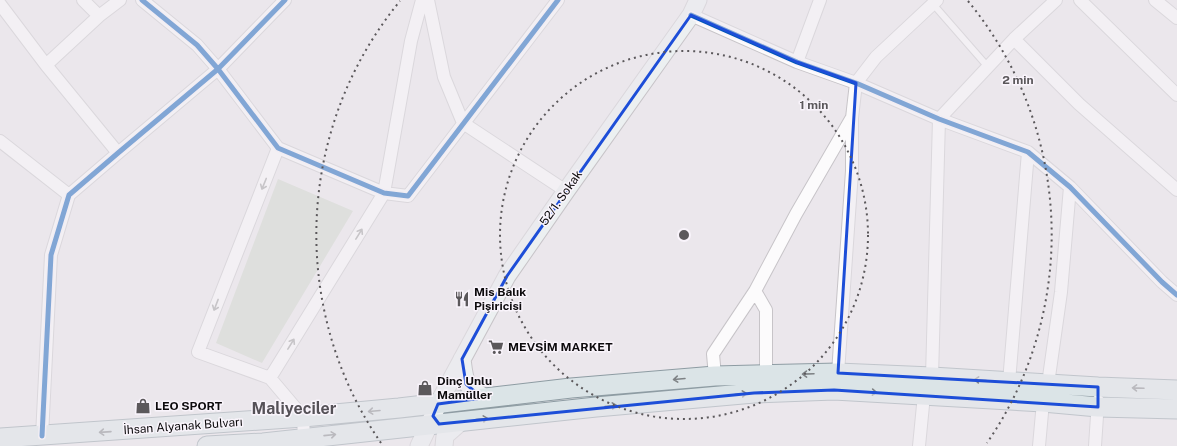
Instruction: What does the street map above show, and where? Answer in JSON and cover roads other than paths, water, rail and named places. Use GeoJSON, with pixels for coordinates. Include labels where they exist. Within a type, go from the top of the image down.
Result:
{"type":"FeatureCollection","features":[{"type":"Feature","properties":{"kind":"main road","name":"52/1. Sokak"},"geometry":{"type":"LineString","coordinates":[[418,446],[438,425],[462,359],[507,276],[694,7]]}},
{"type":"Feature","properties":{"kind":"main road"},"geometry":{"type":"LineString","coordinates":[[462,359],[466,384],[485,398]]}},
{"type":"Feature","properties":{"kind":"main road"},"geometry":{"type":"LineString","coordinates":[[438,425],[485,398],[571,388],[715,376],[838,373],[1009,382],[1098,406],[1177,409]]}},
{"type":"Feature","properties":{"kind":"main road"},"geometry":{"type":"LineString","coordinates":[[438,425],[462,421],[596,407],[754,393],[834,390],[924,395],[1046,393],[1098,387],[1177,390]]}},
{"type":"Feature","properties":{"kind":"main road","name":"İhsan Alyanak Bulvarı"},"geometry":{"type":"LineString","coordinates":[[0,438],[303,417],[413,407],[438,425]]}},
{"type":"Feature","properties":{"kind":"main road","name":"İhsan Alyanak Bulvarı"},"geometry":{"type":"LineString","coordinates":[[207,446],[262,444],[304,438],[438,425]]}},
{"type":"Feature","properties":{"kind":"main road"},"geometry":{"type":"LineString","coordinates":[[402,428],[411,436],[418,446]]}},
{"type":"Feature","properties":{"kind":"street"},"geometry":{"type":"LineString","coordinates":[[83,0],[99,16]]}},
{"type":"Feature","properties":{"kind":"street"},"geometry":{"type":"LineString","coordinates":[[46,65],[99,16],[120,0]]}},
{"type":"Feature","properties":{"kind":"street"},"geometry":{"type":"LineString","coordinates":[[142,0],[197,45],[218,69],[278,148],[384,193],[408,196],[558,0]]}},
{"type":"Feature","properties":{"kind":"street"},"geometry":{"type":"LineString","coordinates":[[42,436],[51,254],[69,195],[218,69],[285,0]]}},
{"type":"Feature","properties":{"kind":"street"},"geometry":{"type":"LineString","coordinates":[[270,378],[384,193],[411,41],[422,0]]}},
{"type":"Feature","properties":{"kind":"street"},"geometry":{"type":"LineString","coordinates":[[428,0],[444,77],[463,123],[566,190]]}},
{"type":"Feature","properties":{"kind":"street"},"geometry":{"type":"LineString","coordinates":[[797,62],[820,0]]}},
{"type":"Feature","properties":{"kind":"street"},"geometry":{"type":"LineString","coordinates":[[932,377],[939,119],[1014,39],[1056,0]]}},
{"type":"Feature","properties":{"kind":"street"},"geometry":{"type":"LineString","coordinates":[[1080,0],[1177,95]]}},
{"type":"Feature","properties":{"kind":"street"},"geometry":{"type":"LineString","coordinates":[[1155,0],[1177,18]]}},
{"type":"Feature","properties":{"kind":"street"},"geometry":{"type":"LineString","coordinates":[[838,373],[852,171],[852,118],[856,83],[876,57],[935,2]]}},
{"type":"Feature","properties":{"kind":"street"},"geometry":{"type":"LineString","coordinates":[[0,4],[46,65],[118,153]]}},
{"type":"Feature","properties":{"kind":"street"},"geometry":{"type":"LineString","coordinates":[[694,7],[797,62],[856,83],[939,119],[1028,152],[1070,187],[1162,282],[1177,295]]}},
{"type":"Feature","properties":{"kind":"street"},"geometry":{"type":"LineString","coordinates":[[1014,39],[1079,104],[1177,190]]}},
{"type":"Feature","properties":{"kind":"street"},"geometry":{"type":"LineString","coordinates":[[715,376],[713,354],[755,291],[796,214],[852,118]]}},
{"type":"Feature","properties":{"kind":"street"},"geometry":{"type":"LineString","coordinates":[[0,141],[69,195]]}},
{"type":"Feature","properties":{"kind":"street"},"geometry":{"type":"LineString","coordinates":[[278,148],[198,352],[270,378],[303,417],[304,438]]}},
{"type":"Feature","properties":{"kind":"street"},"geometry":{"type":"LineString","coordinates":[[1009,382],[1028,152]]}},
{"type":"Feature","properties":{"kind":"street"},"geometry":{"type":"LineString","coordinates":[[1039,446],[1061,292],[1070,187]]}},
{"type":"Feature","properties":{"kind":"street"},"geometry":{"type":"LineString","coordinates":[[755,291],[766,310],[766,375]]}},
{"type":"Feature","properties":{"kind":"street"},"geometry":{"type":"LineString","coordinates":[[1095,446],[1098,387]]}},
{"type":"Feature","properties":{"kind":"street"},"geometry":{"type":"LineString","coordinates":[[919,446],[924,395]]}},
{"type":"Feature","properties":{"kind":"lane"},"geometry":{"type":"LineString","coordinates":[[935,2],[988,67]]}},
{"type":"Feature","properties":{"kind":"place","name":"Mis Balık Pişiricisi"},"geometry":{"type":"Point","coordinates":[462,299]}},
{"type":"Feature","properties":{"kind":"place","name":"MEVSİM MARKET"},"geometry":{"type":"Point","coordinates":[496,347]}},
{"type":"Feature","properties":{"kind":"place","name":"Dinç Unlu Mamüller"},"geometry":{"type":"Point","coordinates":[425,388]}},
{"type":"Feature","properties":{"kind":"place","name":"LEO SPORT"},"geometry":{"type":"Point","coordinates":[143,406]}},
{"type":"Feature","properties":{"kind":"district","name":"Maliyeciler"},"geometry":{"type":"Point","coordinates":[294,408]}}]}
